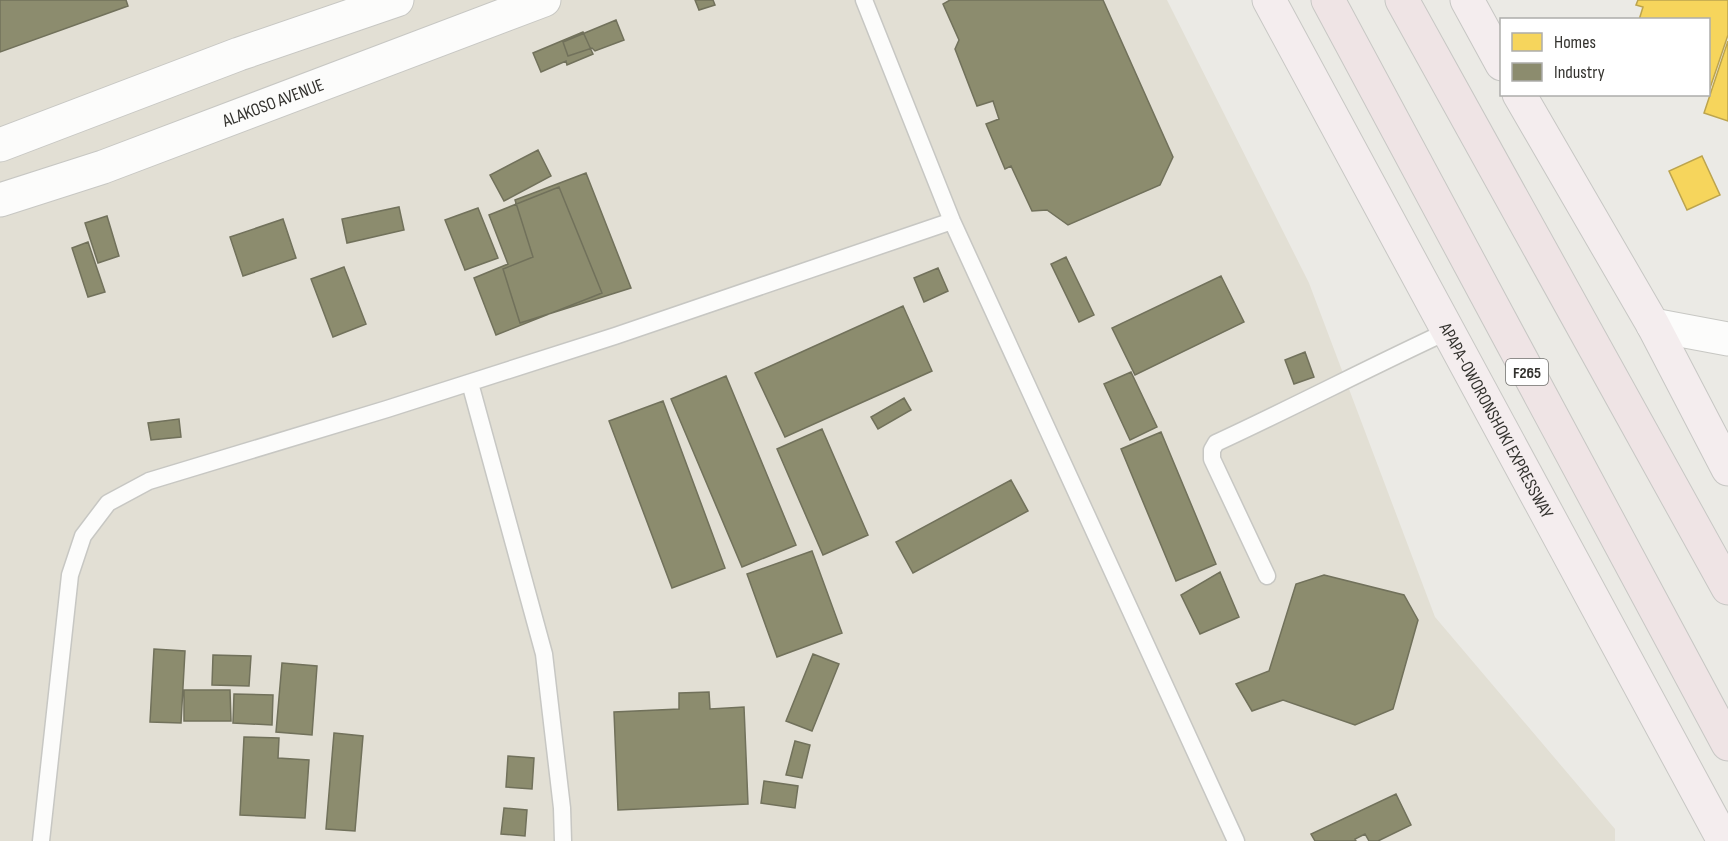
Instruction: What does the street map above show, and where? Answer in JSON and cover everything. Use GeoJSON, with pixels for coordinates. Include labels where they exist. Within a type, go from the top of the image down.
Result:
{"type":"FeatureCollection","features":[{"type":"Feature","properties":{"kind":"highway","name":"F265"},"geometry":{"type":"LineString","coordinates":[[1328,0],[1728,744]]}},
{"type":"Feature","properties":{"kind":"highway"},"geometry":{"type":"LineString","coordinates":[[1402,0],[1728,588]]}},
{"type":"Feature","properties":{"kind":"main road","name":"APAPA-OWORONSHOKI EXPRESSWAY"},"geometry":{"type":"LineString","coordinates":[[1269,0],[1724,841]]}},
{"type":"Feature","properties":{"kind":"main road"},"geometry":{"type":"LineString","coordinates":[[1467,0],[1500,60]]}},
{"type":"Feature","properties":{"kind":"main road"},"geometry":{"type":"LineString","coordinates":[[1520,96],[1653,326],[1728,469]]}},
{"type":"Feature","properties":{"kind":"street"},"geometry":{"type":"LineString","coordinates":[[0,145],[239,54],[397,0]]}},
{"type":"Feature","properties":{"kind":"street","name":"ALAKOSO AVENUE"},"geometry":{"type":"LineString","coordinates":[[0,200],[103,167],[544,0]]}},
{"type":"Feature","properties":{"kind":"street"},"geometry":{"type":"LineString","coordinates":[[1653,326],[1728,339]]}},
{"type":"Feature","properties":{"kind":"lane"},"geometry":{"type":"LineString","coordinates":[[864,0],[952,221],[1236,841]]}},
{"type":"Feature","properties":{"kind":"lane"},"geometry":{"type":"LineString","coordinates":[[41,841],[70,575],[83,536],[108,504],[149,481],[470,383],[952,221]]}},
{"type":"Feature","properties":{"kind":"lane"},"geometry":{"type":"LineString","coordinates":[[1267,576],[1212,459],[1212,450],[1216,443],[1306,402],[1448,331]]}},
{"type":"Feature","properties":{"kind":"lane"},"geometry":{"type":"LineString","coordinates":[[470,383],[544,654],[562,808],[563,841]]}},
{"type":"Feature","properties":{"kind":"shaded area"},"geometry":{"type":"Polygon","coordinates":[[[0,0],[1167,0],[1309,283],[1435,617],[1615,829],[1615,841],[0,841],[0,0]]]}},
{"type":"Feature","properties":{"kind":"building: Homes"},"geometry":{"type":"Polygon","coordinates":[[[1638,0],[1728,0],[1728,35],[1710,88],[1710,18],[1640,18],[1643,7],[1636,5],[1638,0]]]}},
{"type":"Feature","properties":{"kind":"building: Homes"},"geometry":{"type":"Polygon","coordinates":[[[1728,41],[1728,121],[1704,113],[1728,41]]]}},
{"type":"Feature","properties":{"kind":"building: Homes"},"geometry":{"type":"Polygon","coordinates":[[[1702,156],[1720,195],[1687,210],[1669,171],[1702,156]]]}},
{"type":"Feature","properties":{"kind":"building: Industry"},"geometry":{"type":"Polygon","coordinates":[[[0,0],[126,0],[128,6],[0,52],[0,0]]]}},
{"type":"Feature","properties":{"kind":"building: Industry"},"geometry":{"type":"Polygon","coordinates":[[[695,0],[713,0],[715,5],[699,10],[695,0]]]}},
{"type":"Feature","properties":{"kind":"building: Industry"},"geometry":{"type":"Polygon","coordinates":[[[950,0],[1103,0],[1173,157],[1160,185],[1068,225],[1047,210],[1032,211],[1011,166],[1005,169],[986,124],[999,119],[993,101],[977,106],[955,49],[959,40],[943,4],[950,0]]]}},
{"type":"Feature","properties":{"kind":"building: Industry"},"geometry":{"type":"Polygon","coordinates":[[[616,20],[624,40],[595,51],[592,48],[568,56],[563,42],[616,20]]]}},
{"type":"Feature","properties":{"kind":"building: Industry"},"geometry":{"type":"Polygon","coordinates":[[[583,32],[593,54],[567,65],[566,61],[541,72],[533,53],[583,32]]]}},
{"type":"Feature","properties":{"kind":"building: Industry"},"geometry":{"type":"Polygon","coordinates":[[[538,150],[551,176],[504,201],[490,175],[538,150]]]}},
{"type":"Feature","properties":{"kind":"building: Industry"},"geometry":{"type":"Polygon","coordinates":[[[586,173],[631,288],[520,323],[503,269],[533,257],[515,200],[586,173]]]}},
{"type":"Feature","properties":{"kind":"building: Industry"},"geometry":{"type":"Polygon","coordinates":[[[559,187],[602,293],[496,335],[474,278],[508,264],[489,215],[559,187]]]}},
{"type":"Feature","properties":{"kind":"building: Industry"},"geometry":{"type":"Polygon","coordinates":[[[399,207],[404,230],[347,243],[342,219],[399,207]]]}},
{"type":"Feature","properties":{"kind":"building: Industry"},"geometry":{"type":"Polygon","coordinates":[[[478,208],[498,258],[465,270],[445,220],[478,208]]]}},
{"type":"Feature","properties":{"kind":"building: Industry"},"geometry":{"type":"Polygon","coordinates":[[[107,216],[119,256],[98,263],[85,223],[107,216]]]}},
{"type":"Feature","properties":{"kind":"building: Industry"},"geometry":{"type":"Polygon","coordinates":[[[283,219],[296,258],[243,276],[230,237],[283,219]]]}},
{"type":"Feature","properties":{"kind":"building: Industry"},"geometry":{"type":"Polygon","coordinates":[[[88,242],[105,292],[88,297],[72,248],[88,242]]]}},
{"type":"Feature","properties":{"kind":"building: Industry"},"geometry":{"type":"Polygon","coordinates":[[[1066,257],[1094,315],[1079,322],[1051,264],[1066,257]]]}},
{"type":"Feature","properties":{"kind":"building: Industry"},"geometry":{"type":"Polygon","coordinates":[[[344,267],[366,324],[333,337],[311,279],[344,267]]]}},
{"type":"Feature","properties":{"kind":"building: Industry"},"geometry":{"type":"Polygon","coordinates":[[[938,268],[948,291],[924,302],[914,278],[938,268]]]}},
{"type":"Feature","properties":{"kind":"building: Industry"},"geometry":{"type":"Polygon","coordinates":[[[1221,276],[1244,322],[1135,375],[1112,328],[1221,276]]]}},
{"type":"Feature","properties":{"kind":"building: Industry"},"geometry":{"type":"Polygon","coordinates":[[[903,306],[932,371],[785,437],[755,373],[903,306]]]}},
{"type":"Feature","properties":{"kind":"building: Industry"},"geometry":{"type":"Polygon","coordinates":[[[1305,352],[1314,377],[1294,384],[1285,360],[1305,352]]]}},
{"type":"Feature","properties":{"kind":"building: Industry"},"geometry":{"type":"Polygon","coordinates":[[[1131,372],[1157,427],[1130,440],[1104,384],[1131,372]]]}},
{"type":"Feature","properties":{"kind":"building: Industry"},"geometry":{"type":"Polygon","coordinates":[[[726,376],[796,545],[742,567],[671,399],[726,376]]]}},
{"type":"Feature","properties":{"kind":"building: Industry"},"geometry":{"type":"Polygon","coordinates":[[[904,398],[911,410],[878,429],[871,417],[904,398]]]}},
{"type":"Feature","properties":{"kind":"building: Industry"},"geometry":{"type":"Polygon","coordinates":[[[663,401],[725,568],[672,588],[609,421],[663,401]]]}},
{"type":"Feature","properties":{"kind":"building: Industry"},"geometry":{"type":"Polygon","coordinates":[[[179,419],[181,437],[151,440],[148,423],[179,419]]]}},
{"type":"Feature","properties":{"kind":"building: Industry"},"geometry":{"type":"Polygon","coordinates":[[[822,429],[868,535],[823,555],[777,449],[822,429]]]}},
{"type":"Feature","properties":{"kind":"building: Industry"},"geometry":{"type":"Polygon","coordinates":[[[1161,432],[1216,564],[1176,581],[1121,449],[1161,432]]]}},
{"type":"Feature","properties":{"kind":"building: Industry"},"geometry":{"type":"Polygon","coordinates":[[[1011,480],[1028,511],[913,573],[896,542],[1011,480]]]}},
{"type":"Feature","properties":{"kind":"building: Industry"},"geometry":{"type":"Polygon","coordinates":[[[812,551],[842,633],[777,657],[747,574],[812,551]]]}},
{"type":"Feature","properties":{"kind":"building: Industry"},"geometry":{"type":"Polygon","coordinates":[[[1220,572],[1239,617],[1200,634],[1181,595],[1220,572]]]}},
{"type":"Feature","properties":{"kind":"building: Industry"},"geometry":{"type":"Polygon","coordinates":[[[1324,575],[1404,595],[1418,620],[1393,709],[1355,725],[1283,700],[1252,711],[1236,684],[1269,671],[1296,584],[1324,575]]]}},
{"type":"Feature","properties":{"kind":"building: Industry"},"geometry":{"type":"Polygon","coordinates":[[[154,649],[185,651],[181,723],[150,722],[154,649]]]}},
{"type":"Feature","properties":{"kind":"building: Industry"},"geometry":{"type":"Polygon","coordinates":[[[813,654],[839,664],[812,731],[786,721],[813,654]]]}},
{"type":"Feature","properties":{"kind":"building: Industry"},"geometry":{"type":"Polygon","coordinates":[[[213,655],[251,656],[249,686],[212,685],[213,655]]]}},
{"type":"Feature","properties":{"kind":"building: Industry"},"geometry":{"type":"Polygon","coordinates":[[[282,663],[317,666],[312,735],[276,732],[282,663]]]}},
{"type":"Feature","properties":{"kind":"building: Industry"},"geometry":{"type":"Polygon","coordinates":[[[184,690],[230,690],[231,721],[184,721],[184,690]]]}},
{"type":"Feature","properties":{"kind":"building: Industry"},"geometry":{"type":"Polygon","coordinates":[[[709,692],[710,709],[744,707],[748,804],[618,810],[614,712],[679,709],[679,693],[709,692]]]}},
{"type":"Feature","properties":{"kind":"building: Industry"},"geometry":{"type":"Polygon","coordinates":[[[234,694],[273,695],[272,725],[233,723],[234,694]]]}},
{"type":"Feature","properties":{"kind":"building: Industry"},"geometry":{"type":"Polygon","coordinates":[[[334,733],[363,736],[355,831],[326,829],[334,733]]]}},
{"type":"Feature","properties":{"kind":"building: Industry"},"geometry":{"type":"Polygon","coordinates":[[[244,737],[279,738],[278,758],[309,760],[305,818],[240,815],[244,737]]]}},
{"type":"Feature","properties":{"kind":"building: Industry"},"geometry":{"type":"Polygon","coordinates":[[[795,741],[810,745],[802,778],[786,775],[795,741]]]}},
{"type":"Feature","properties":{"kind":"building: Industry"},"geometry":{"type":"Polygon","coordinates":[[[508,756],[534,758],[532,789],[506,787],[508,756]]]}},
{"type":"Feature","properties":{"kind":"building: Industry"},"geometry":{"type":"Polygon","coordinates":[[[764,781],[798,786],[795,808],[761,803],[764,781]]]}},
{"type":"Feature","properties":{"kind":"building: Industry"},"geometry":{"type":"Polygon","coordinates":[[[1396,794],[1411,825],[1378,841],[1369,841],[1365,834],[1355,839],[1356,841],[1315,841],[1311,834],[1396,794]]]}},
{"type":"Feature","properties":{"kind":"building: Industry"},"geometry":{"type":"Polygon","coordinates":[[[504,808],[527,810],[525,836],[501,834],[504,808]]]}}]}
